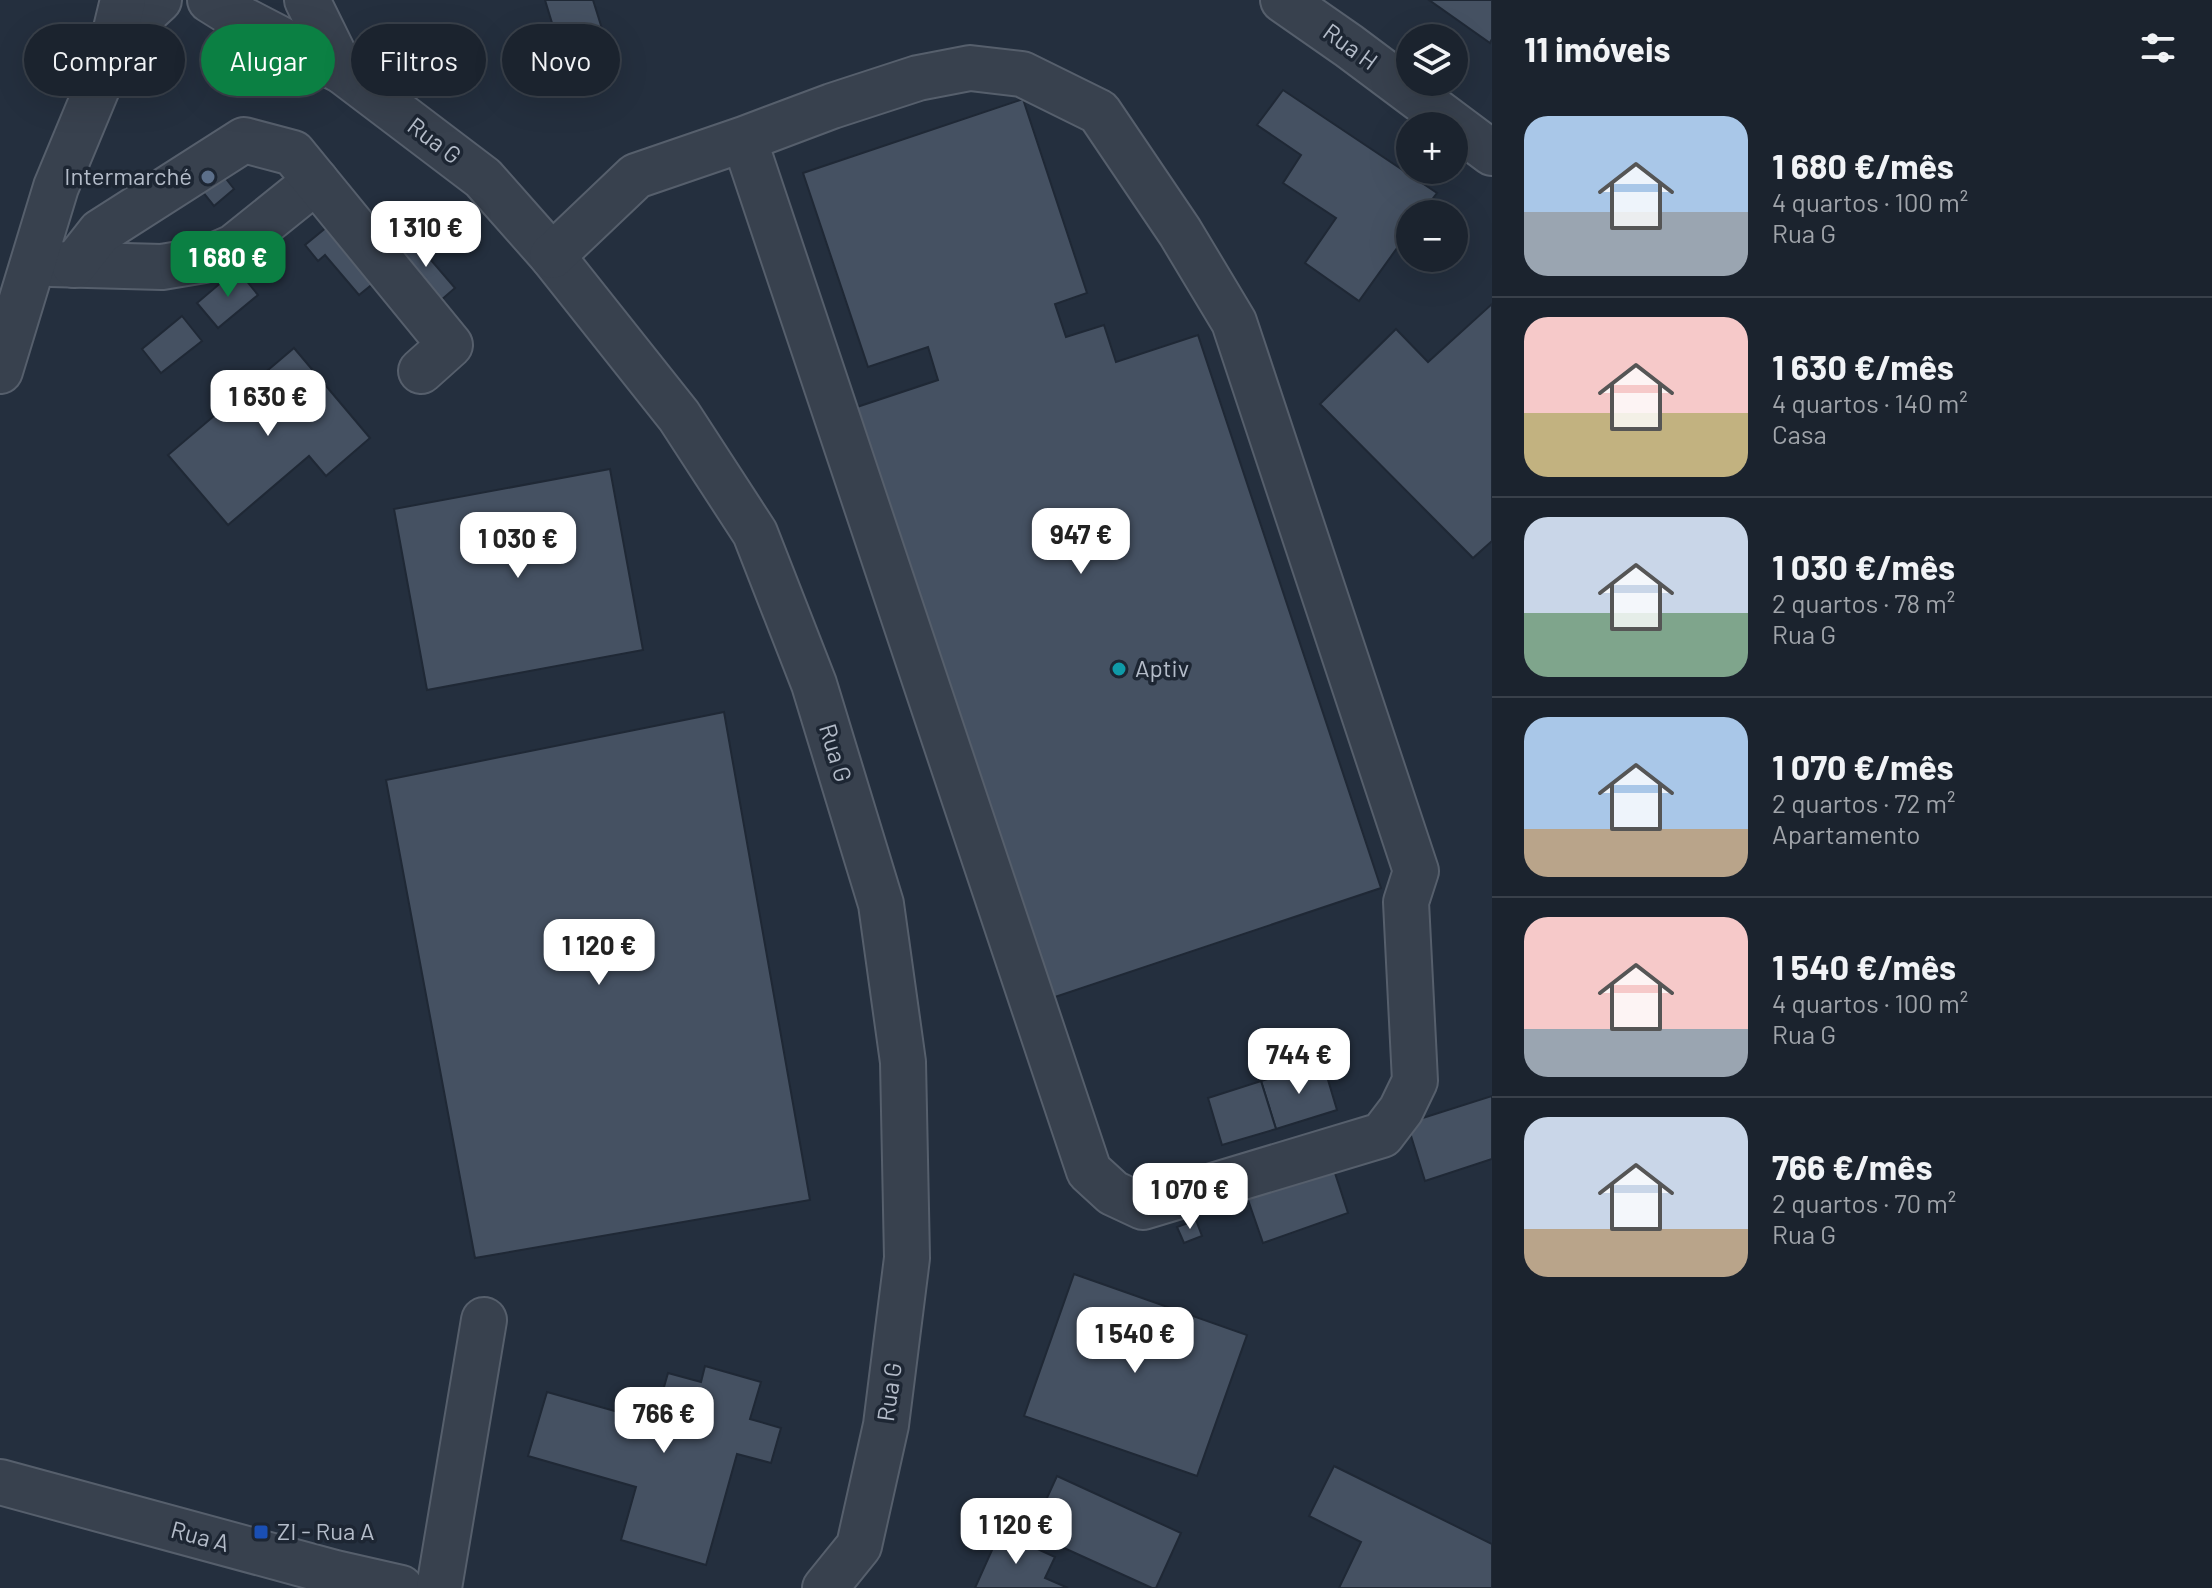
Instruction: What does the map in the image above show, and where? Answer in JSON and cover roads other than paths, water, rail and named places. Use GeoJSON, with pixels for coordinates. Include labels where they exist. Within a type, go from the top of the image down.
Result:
{"type":"FeatureCollection","features":[{"type":"Feature","properties":{"kind":"street"},"geometry":{"type":"LineString","coordinates":[[117,24],[123,0]]}},
{"type":"Feature","properties":{"kind":"street"},"geometry":{"type":"LineString","coordinates":[[134,24],[159,0]]}},
{"type":"Feature","properties":{"kind":"street","name":"Rua G"},"geometry":{"type":"LineString","coordinates":[[210,0],[342,71],[483,178],[552,256],[679,416],[755,533],[814,684],[881,904],[903,1062],[907,1258],[886,1425],[859,1567],[825,1588]]}},
{"type":"Feature","properties":{"kind":"street"},"geometry":{"type":"LineString","coordinates":[[307,0],[342,71]]}},
{"type":"Feature","properties":{"kind":"street","name":"Rua H"},"geometry":{"type":"LineString","coordinates":[[1283,0],[1492,153]]}},
{"type":"Feature","properties":{"kind":"street"},"geometry":{"type":"LineString","coordinates":[[552,256],[636,176],[918,78],[970,68],[1022,74],[1099,112],[1180,232],[1234,322],[1416,871],[1406,902],[1415,1081],[1401,1110],[1382,1135],[1143,1207],[1113,1193],[1089,1171],[744,139]]}},
{"type":"Feature","properties":{"kind":"street"},"geometry":{"type":"LineString","coordinates":[[0,371],[53,264],[56,187],[94,96]]}},
{"type":"Feature","properties":{"kind":"street"},"geometry":{"type":"LineString","coordinates":[[53,264],[244,140],[293,153],[450,345],[421,371]]}},
{"type":"Feature","properties":{"kind":"street"},"geometry":{"type":"LineString","coordinates":[[53,264],[162,267],[204,260],[234,247],[316,181]]}},
{"type":"Feature","properties":{"kind":"street"},"geometry":{"type":"LineString","coordinates":[[439,1588],[484,1320]]}},
{"type":"Feature","properties":{"kind":"street","name":"Rua A"},"geometry":{"type":"LineString","coordinates":[[0,1482],[401,1588]]}},
{"type":"Feature","properties":{"kind":"place","name":"Intermarché"},"geometry":{"type":"Point","coordinates":[208,177]}},
{"type":"Feature","properties":{"kind":"place","name":"Aptiv"},"geometry":{"type":"Point","coordinates":[1119,669]}},
{"type":"Feature","properties":{"kind":"place","name":"ZI - Rua A"},"geometry":{"type":"Point","coordinates":[261,1532]}}]}
